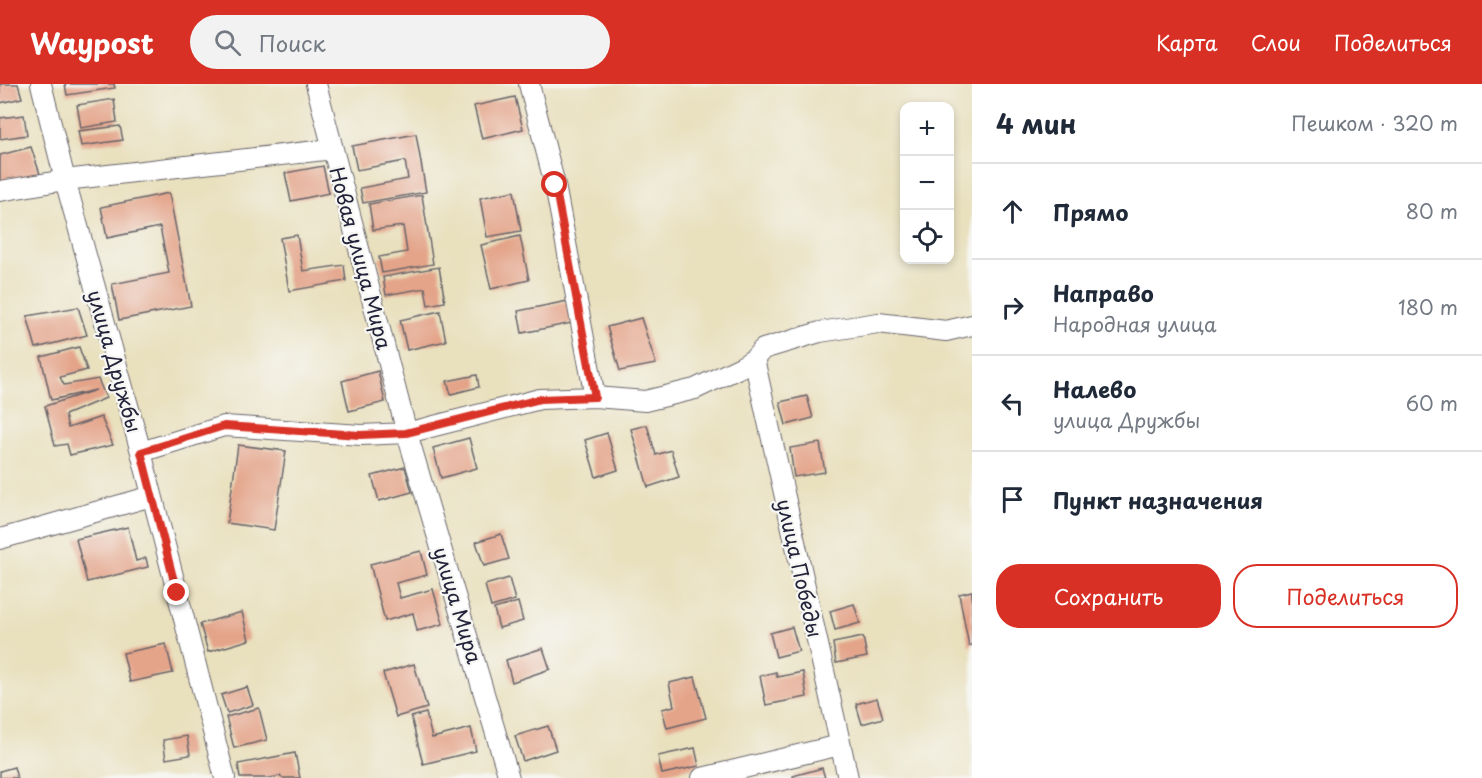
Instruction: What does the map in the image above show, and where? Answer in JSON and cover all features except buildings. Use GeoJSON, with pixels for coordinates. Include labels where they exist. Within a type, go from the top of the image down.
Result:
{"type":"FeatureCollection","features":[{"type":"Feature","properties":{"kind":"street","name":"улица Дружбы"},"geometry":{"type":"LineString","coordinates":[[41,84],[65,180],[141,452],[225,778]]}},
{"type":"Feature","properties":{"kind":"street","name":"Новая улица Мира"},"geometry":{"type":"LineString","coordinates":[[316,84],[406,433]]}},
{"type":"Feature","properties":{"kind":"street"},"geometry":{"type":"LineString","coordinates":[[529,84],[555,185],[595,397]]}},
{"type":"Feature","properties":{"kind":"street"},"geometry":{"type":"LineString","coordinates":[[0,191],[65,180],[333,149]]}},
{"type":"Feature","properties":{"kind":"street"},"geometry":{"type":"LineString","coordinates":[[141,452],[224,426],[360,435],[406,433],[540,399],[595,397],[645,401],[695,389],[741,368],[763,349],[820,332],[878,323],[946,331],[972,325]]}},
{"type":"Feature","properties":{"kind":"street","name":"улица Победы"},"geometry":{"type":"LineString","coordinates":[[754,359],[848,778]]}},
{"type":"Feature","properties":{"kind":"street","name":"улица Мира"},"geometry":{"type":"LineString","coordinates":[[406,433],[509,778]]}},
{"type":"Feature","properties":{"kind":"street"},"geometry":{"type":"LineString","coordinates":[[0,539],[152,496]]}},
{"type":"Feature","properties":{"kind":"street"},"geometry":{"type":"LineString","coordinates":[[702,778],[840,745]]}},
{"type":"Feature","properties":{"kind":"route"},"geometry":{"type":"LineString","coordinates":[[177,593],[141,452],[224,426],[360,435],[406,433],[540,399],[595,397],[555,185]]}}]}
